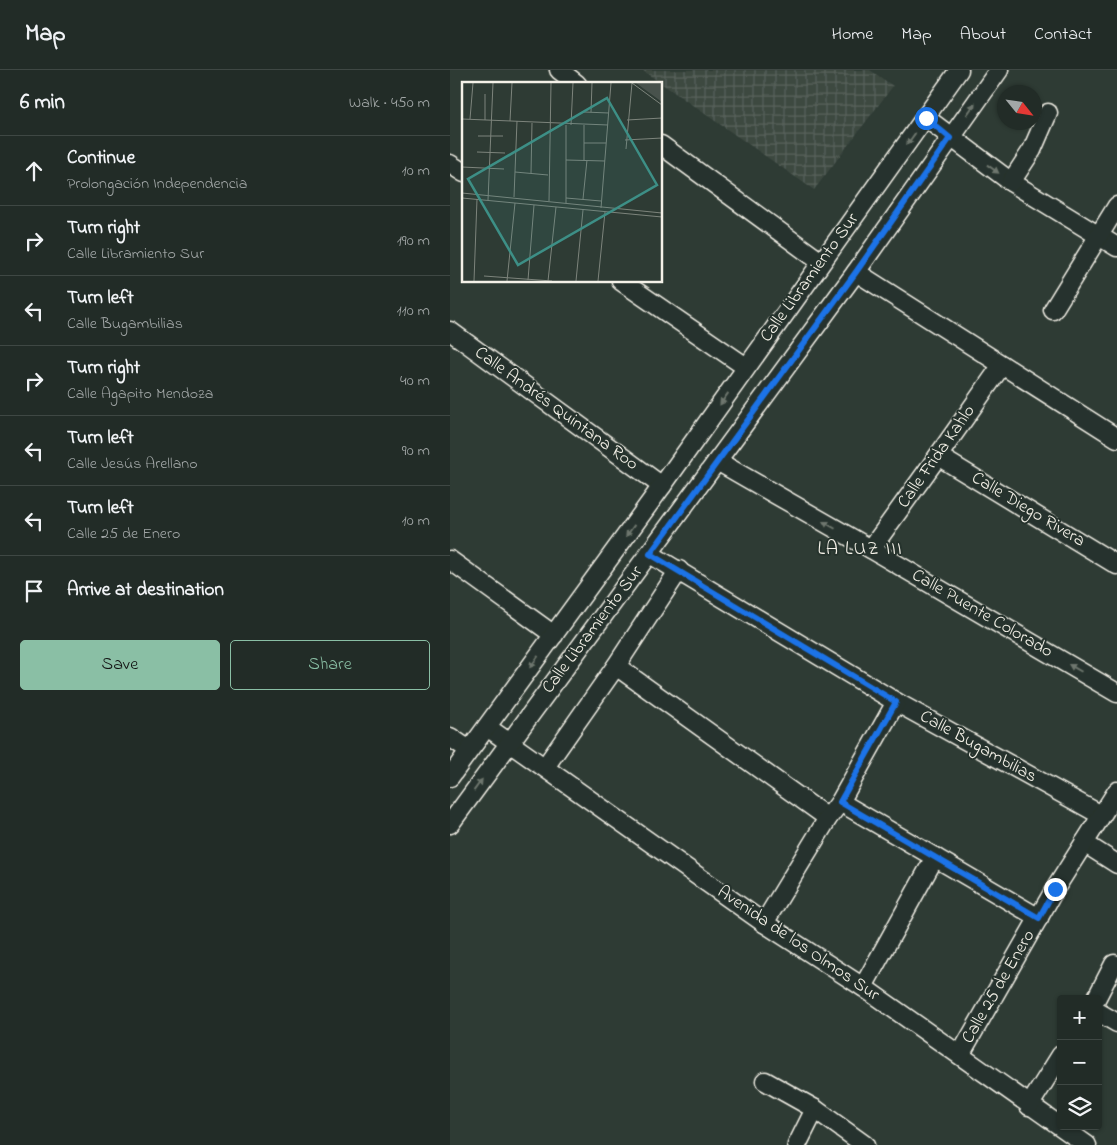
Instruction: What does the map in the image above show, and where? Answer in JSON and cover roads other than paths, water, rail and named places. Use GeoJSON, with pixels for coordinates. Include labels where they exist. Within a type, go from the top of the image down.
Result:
{"type":"FeatureCollection","features":[{"type":"Feature","properties":{"kind":"street"},"geometry":{"type":"LineString","coordinates":[[559,70],[575,82]]}},
{"type":"Feature","properties":{"kind":"street","name":"Calle Libramiento Sur"},"geometry":{"type":"LineString","coordinates":[[450,777],[662,486],[959,70]]}},
{"type":"Feature","properties":{"kind":"street","name":"Calle Libramiento Sur"},"geometry":{"type":"LineString","coordinates":[[450,824],[856,272],[999,70]]}},
{"type":"Feature","properties":{"kind":"street"},"geometry":{"type":"LineString","coordinates":[[1011,182],[1032,150],[1048,113]]}},
{"type":"Feature","properties":{"kind":"street"},"geometry":{"type":"LineString","coordinates":[[926,118],[950,138],[1011,182],[1117,247]]}},
{"type":"Feature","properties":{"kind":"street"},"geometry":{"type":"LineString","coordinates":[[662,146],[821,262]]}},
{"type":"Feature","properties":{"kind":"street"},"geometry":{"type":"LineString","coordinates":[[450,164],[462,172]]}},
{"type":"Feature","properties":{"kind":"street"},"geometry":{"type":"LineString","coordinates":[[1053,310],[1117,206]]}},
{"type":"Feature","properties":{"kind":"street"},"geometry":{"type":"LineString","coordinates":[[856,272],[1117,438]]}},
{"type":"Feature","properties":{"kind":"street"},"geometry":{"type":"LineString","coordinates":[[622,282],[746,367]]}},
{"type":"Feature","properties":{"kind":"street","name":"Calle Andrés Quintana Roo"},"geometry":{"type":"LineString","coordinates":[[450,331],[662,486]]}},
{"type":"Feature","properties":{"kind":"street","name":"Calle Frida Kahlo"},"geometry":{"type":"LineString","coordinates":[[871,549],[1002,364]]}},
{"type":"Feature","properties":{"kind":"street","name":"Calle Diego Rivera"},"geometry":{"type":"LineString","coordinates":[[938,456],[1117,565]]}},
{"type":"Feature","properties":{"kind":"street","name":"Calle Puente Colorado"},"geometry":{"type":"LineString","coordinates":[[717,461],[1117,693]]}},
{"type":"Feature","properties":{"kind":"street","name":"Calle Bugambilias"},"geometry":{"type":"LineString","coordinates":[[650,554],[896,702],[1101,815]]}},
{"type":"Feature","properties":{"kind":"street"},"geometry":{"type":"LineString","coordinates":[[450,560],[554,635]]}},
{"type":"Feature","properties":{"kind":"street"},"geometry":{"type":"LineString","coordinates":[[546,767],[616,666],[679,570]]}},
{"type":"Feature","properties":{"kind":"street"},"geometry":{"type":"LineString","coordinates":[[616,666],[828,818]]}},
{"type":"Feature","properties":{"kind":"street"},"geometry":{"type":"LineString","coordinates":[[764,922],[828,818],[840,802],[896,702]]}},
{"type":"Feature","properties":{"kind":"street","name":"Avenida de los Olmos Sur"},"geometry":{"type":"LineString","coordinates":[[487,727],[764,922],[863,987],[1029,1106],[1087,1145]]}},
{"type":"Feature","properties":{"kind":"street"},"geometry":{"type":"LineString","coordinates":[[450,737],[469,750]]}},
{"type":"Feature","properties":{"kind":"street","name":"Calle 25 de Enero"},"geometry":{"type":"LineString","coordinates":[[960,1055],[1039,918],[1117,791]]}},
{"type":"Feature","properties":{"kind":"street"},"geometry":{"type":"LineString","coordinates":[[840,802],[1039,918]]}},
{"type":"Feature","properties":{"kind":"street"},"geometry":{"type":"LineString","coordinates":[[1084,843],[1117,864]]}},
{"type":"Feature","properties":{"kind":"street"},"geometry":{"type":"LineString","coordinates":[[863,987],[935,857]]}},
{"type":"Feature","properties":{"kind":"street"},"geometry":{"type":"LineString","coordinates":[[1098,995],[1114,964]]}},
{"type":"Feature","properties":{"kind":"street"},"geometry":{"type":"LineString","coordinates":[[1102,1014],[1117,1023]]}},
{"type":"Feature","properties":{"kind":"street"},"geometry":{"type":"LineString","coordinates":[[1029,1106],[1057,1061]]}},
{"type":"Feature","properties":{"kind":"street"},"geometry":{"type":"LineString","coordinates":[[764,1081],[815,1109],[865,1145]]}},
{"type":"Feature","properties":{"kind":"street"},"geometry":{"type":"LineString","coordinates":[[797,1145],[815,1109]]}},
{"type":"Feature","properties":{"kind":"district","name":"LA LUZ III"},"geometry":{"type":"Point","coordinates":[860,549]}}]}
